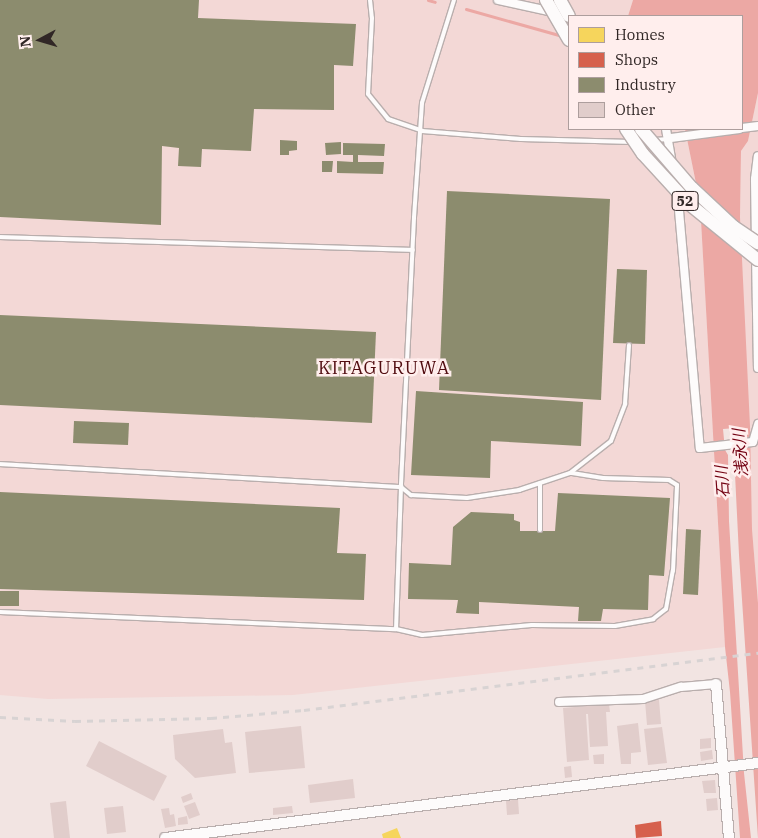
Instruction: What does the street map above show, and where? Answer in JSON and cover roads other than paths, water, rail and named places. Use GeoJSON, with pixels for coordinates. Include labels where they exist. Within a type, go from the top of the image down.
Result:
{"type":"FeatureCollection","features":[{"type":"Feature","properties":{"kind":"main road"},"geometry":{"type":"LineString","coordinates":[[546,0],[568,38]]}},
{"type":"Feature","properties":{"kind":"main road"},"geometry":{"type":"LineString","coordinates":[[560,0],[568,15]]}},
{"type":"Feature","properties":{"kind":"main road","name":"52"},"geometry":{"type":"LineString","coordinates":[[627,130],[644,154],[688,203],[758,260]]}},
{"type":"Feature","properties":{"kind":"main road","name":"52"},"geometry":{"type":"LineString","coordinates":[[642,130],[692,188],[734,227],[758,243]]}},
{"type":"Feature","properties":{"kind":"street"},"geometry":{"type":"LineString","coordinates":[[498,0],[570,15]]}},
{"type":"Feature","properties":{"kind":"street"},"geometry":{"type":"LineString","coordinates":[[743,128],[758,126]]}},
{"type":"Feature","properties":{"kind":"street"},"geometry":{"type":"LineString","coordinates":[[666,130],[670,138],[678,199],[700,448],[753,442],[758,424]]}},
{"type":"Feature","properties":{"kind":"street"},"geometry":{"type":"LineString","coordinates":[[670,138],[732,130]]}},
{"type":"Feature","properties":{"kind":"street"},"geometry":{"type":"LineString","coordinates":[[758,156],[755,213],[758,368]]}},
{"type":"Feature","properties":{"kind":"street"},"geometry":{"type":"LineString","coordinates":[[560,702],[643,699],[681,687],[716,684],[726,768],[729,838]]}},
{"type":"Feature","properties":{"kind":"street"},"geometry":{"type":"LineString","coordinates":[[164,838],[228,834],[758,763]]}},
{"type":"Feature","properties":{"kind":"lane"},"geometry":{"type":"LineString","coordinates":[[370,0],[372,18],[368,94],[388,119],[422,131],[582,142],[628,143],[670,138]]}},
{"type":"Feature","properties":{"kind":"lane"},"geometry":{"type":"LineString","coordinates":[[396,629],[417,157],[422,131],[422,103],[454,0]]}},
{"type":"Feature","properties":{"kind":"lane"},"geometry":{"type":"LineString","coordinates":[[0,237],[413,250]]}},
{"type":"Feature","properties":{"kind":"lane"},"geometry":{"type":"LineString","coordinates":[[0,464],[401,487],[411,495],[467,498],[519,490],[570,473],[611,441],[625,404],[629,345]]}},
{"type":"Feature","properties":{"kind":"lane"},"geometry":{"type":"LineString","coordinates":[[0,612],[396,629],[422,635],[532,625],[615,626],[653,619],[666,609],[673,571],[677,485],[669,480],[603,478],[570,473]]}},
{"type":"Feature","properties":{"kind":"lane"},"geometry":{"type":"LineString","coordinates":[[540,483],[540,530]]}},
{"type":"Feature","properties":{"kind":"water"},"geometry":{"type":"Polygon","coordinates":[[[633,0],[758,0],[758,93],[748,141],[741,151],[740,217],[750,426],[752,529],[758,603],[758,838],[739,555],[734,454],[738,448],[736,428],[723,429],[725,450],[728,455],[729,521],[744,773],[751,838],[740,838],[725,647],[700,203],[685,130],[743,130],[743,15],[628,15],[633,0]]]}},
{"type":"Feature","properties":{"kind":"waterway"},"geometry":{"type":"LineString","coordinates":[[428,0],[435,2]]}},
{"type":"Feature","properties":{"kind":"waterway"},"geometry":{"type":"LineString","coordinates":[[466,9],[562,36]]}},
{"type":"Feature","properties":{"kind":"railway"},"geometry":{"type":"LineString","coordinates":[[0,717],[75,721],[211,718],[304,710],[758,653]]}},
{"type":"Feature","properties":{"kind":"district","name":"KITAGURUWA"},"geometry":{"type":"Point","coordinates":[384,368]}},
{"type":"Feature","properties":{"kind":"water label","name":"浅永川"},"geometry":{"type":"Point","coordinates":[740,453]}},
{"type":"Feature","properties":{"kind":"water label","name":"石川"},"geometry":{"type":"Point","coordinates":[722,482]}}]}
